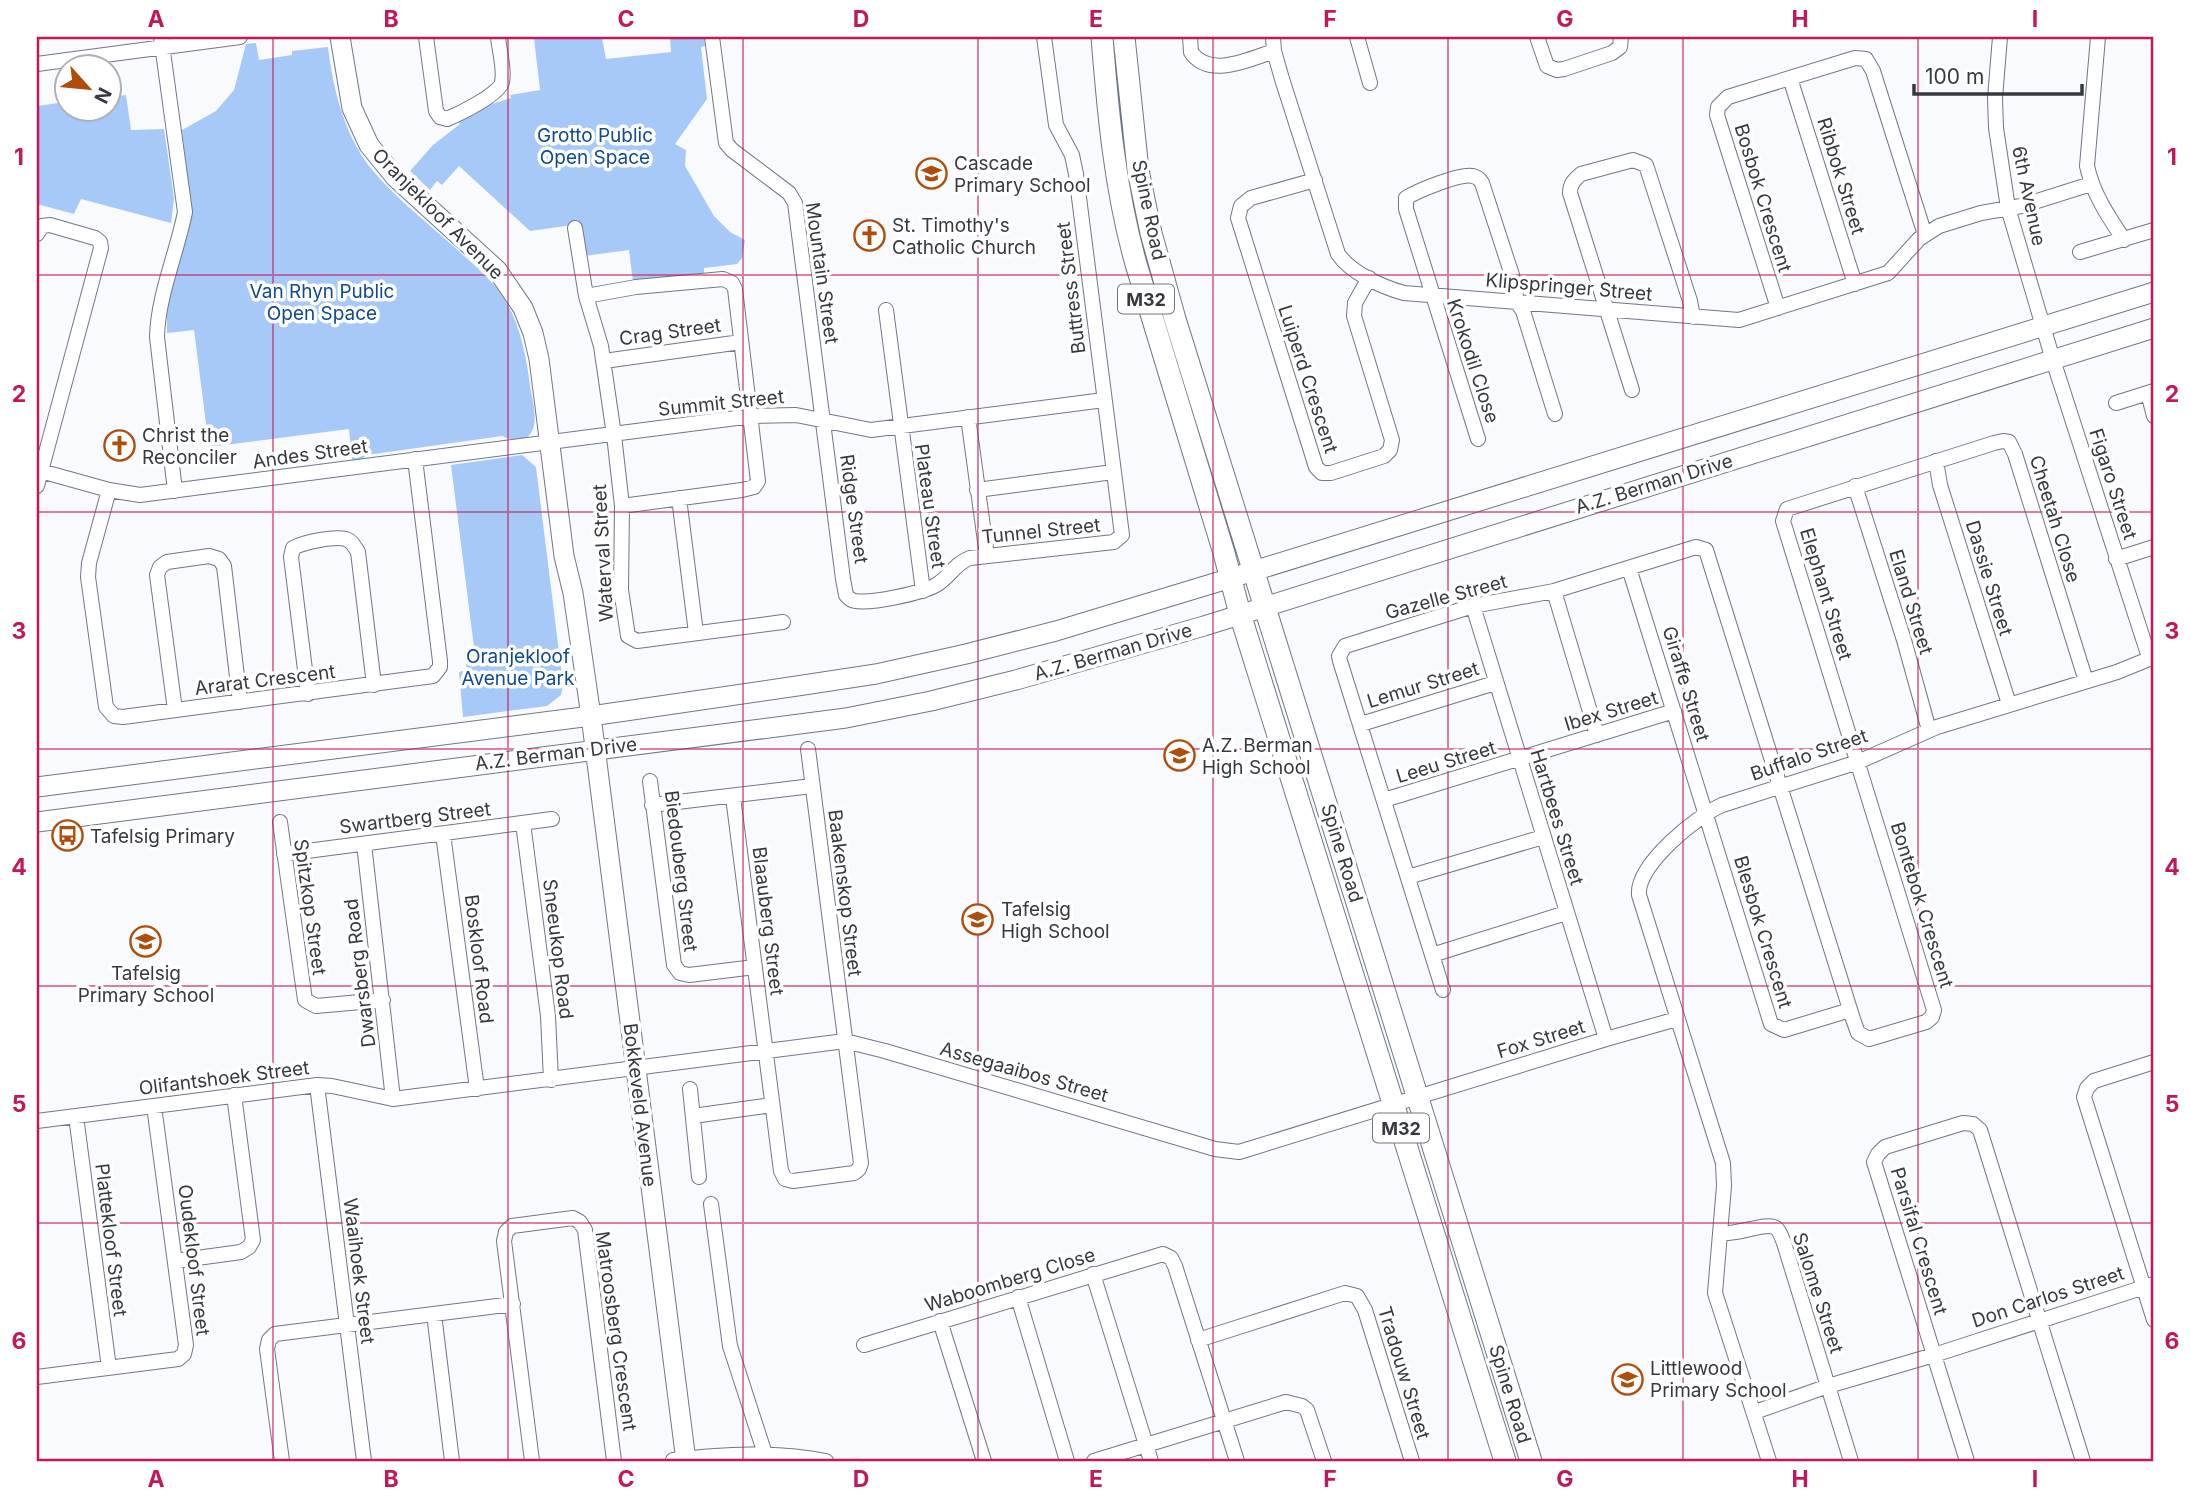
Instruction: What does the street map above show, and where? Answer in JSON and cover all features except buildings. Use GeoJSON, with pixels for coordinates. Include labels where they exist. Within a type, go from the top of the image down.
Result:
{"type":"FeatureCollection","features":[{"type":"Feature","properties":{"kind":"main road","name":"Spine Road"},"geometry":{"type":"LineString","coordinates":[[1102,37],[1115,172],[1125,225],[1240,614],[1505,1461]]}},
{"type":"Feature","properties":{"kind":"main road","name":"Spine Road"},"geometry":{"type":"LineString","coordinates":[[1124,37],[1138,170],[1151,233],[1175,319],[1531,1461]]}},
{"type":"Feature","properties":{"kind":"street"},"geometry":{"type":"LineString","coordinates":[[37,64],[162,42],[240,37]]}},
{"type":"Feature","properties":{"kind":"street","name":"Oranjekloof Avenue"},"geometry":{"type":"LineString","coordinates":[[340,37],[352,108],[369,145],[395,177],[496,270],[523,308],[533,333],[539,359],[564,556],[573,593],[584,717]]}},
{"type":"Feature","properties":{"kind":"street"},"geometry":{"type":"LineString","coordinates":[[426,37],[436,111],[440,117],[447,119],[494,93],[500,86],[502,77],[498,37]]}},
{"type":"Feature","properties":{"kind":"street","name":"Mountain Street"},"geometry":{"type":"LineString","coordinates":[[712,37],[726,143],[789,193],[795,203],[823,421]]}},
{"type":"Feature","properties":{"kind":"street","name":"Buttress Street"},"geometry":{"type":"LineString","coordinates":[[1044,37],[1056,125],[1072,155],[1076,174],[1122,531],[1120,538]]}},
{"type":"Feature","properties":{"kind":"street"},"geometry":{"type":"LineString","coordinates":[[1190,37],[1191,52],[1202,62],[1233,65],[1274,44]]}},
{"type":"Feature","properties":{"kind":"street"},"geometry":{"type":"LineString","coordinates":[[1357,37],[1370,83]]}},
{"type":"Feature","properties":{"kind":"street"},"geometry":{"type":"LineString","coordinates":[[1537,37],[1547,66],[1557,70],[1612,53],[1620,47],[1621,37]]}},
{"type":"Feature","properties":{"kind":"street","name":"6th Avenue"},"geometry":{"type":"LineString","coordinates":[[2000,37],[1995,118],[2008,208],[2053,360]]}},
{"type":"Feature","properties":{"kind":"street"},"geometry":{"type":"LineString","coordinates":[[2098,37],[2087,166],[2091,184],[2124,240]]}},
{"type":"Feature","properties":{"kind":"street"},"geometry":{"type":"LineString","coordinates":[[162,42],[185,212],[157,319],[175,491]]}},
{"type":"Feature","properties":{"kind":"street","name":"Klipspringer Street"},"geometry":{"type":"LineString","coordinates":[[1274,44],[1338,254],[1344,264],[1393,290],[1739,320],[1888,274],[1925,235],[1939,226],[2091,184]]}},
{"type":"Feature","properties":{"kind":"street","name":"Bosbok Crescent"},"geometry":{"type":"LineString","coordinates":[[1777,308],[1717,115],[1718,107],[1728,97],[1855,58],[1869,61],[1925,235]]}},
{"type":"Feature","properties":{"kind":"street","name":"Ribbok Street"},"geometry":{"type":"LineString","coordinates":[[1790,78],[1855,284]]}},
{"type":"Feature","properties":{"kind":"street"},"geometry":{"type":"LineString","coordinates":[[1632,390],[1570,193],[1570,187],[1581,174],[1633,160],[1648,167],[1693,317]]}},
{"type":"Feature","properties":{"kind":"street","name":"Krokodil Close"},"geometry":{"type":"LineString","coordinates":[[1478,439],[1406,209],[1406,198],[1415,192],[1466,176],[1475,177],[1482,183],[1517,302]]}},
{"type":"Feature","properties":{"kind":"street","name":"Luiperd Crescent"},"geometry":{"type":"LineString","coordinates":[[1315,180],[1251,198],[1241,206],[1238,218],[1316,467],[1322,472],[1331,473],[1384,456],[1390,450],[1392,440],[1354,316],[1355,303],[1368,278]]}},
{"type":"Feature","properties":{"kind":"street"},"geometry":{"type":"LineString","coordinates":[[37,234],[42,226],[50,225],[95,238],[101,248],[38,476]]}},
{"type":"Feature","properties":{"kind":"street","name":"Waterval Street"},"geometry":{"type":"LineString","coordinates":[[575,228],[586,296],[599,335],[604,361],[614,435],[622,506],[621,590],[628,636],[637,641],[783,622]]}},
{"type":"Feature","properties":{"kind":"street"},"geometry":{"type":"LineString","coordinates":[[2080,252],[2154,230]]}},
{"type":"Feature","properties":{"kind":"street"},"geometry":{"type":"LineString","coordinates":[[586,296],[636,287],[726,279],[735,289],[758,475],[754,486],[742,490],[622,506]]}},
{"type":"Feature","properties":{"kind":"street","name":"A.Z. Berman Drive"},"geometry":{"type":"LineString","coordinates":[[37,787],[584,717],[876,674],[1056,631],[2154,292]]}},
{"type":"Feature","properties":{"kind":"street"},"geometry":{"type":"LineString","coordinates":[[1517,302],[1523,311],[1555,414]]}},
{"type":"Feature","properties":{"kind":"street","name":"Plateau Street"},"geometry":{"type":"LineString","coordinates":[[886,310],[923,590]]}},
{"type":"Feature","properties":{"kind":"street","name":"A.Z. Berman Drive"},"geometry":{"type":"LineString","coordinates":[[37,822],[846,718],[931,701],[1016,680],[1240,614],[2154,328]]}},
{"type":"Feature","properties":{"kind":"street","name":"Crag Street"},"geometry":{"type":"LineString","coordinates":[[604,361],[741,342]]}},
{"type":"Feature","properties":{"kind":"street","name":"Figaro Street"},"geometry":{"type":"LineString","coordinates":[[2053,360],[2116,559],[2147,651],[2153,658]]}},
{"type":"Feature","properties":{"kind":"street"},"geometry":{"type":"LineString","coordinates":[[2116,402],[2151,392],[2154,416]]}},
{"type":"Feature","properties":{"kind":"street","name":"Summit Street"},"geometry":{"type":"LineString","coordinates":[[550,444],[752,416],[796,415],[871,430],[1104,400]]}},
{"type":"Feature","properties":{"kind":"street"},"geometry":{"type":"LineString","coordinates":[[968,417],[987,556]]}},
{"type":"Feature","properties":{"kind":"street","name":"Ridge Street"},"geometry":{"type":"LineString","coordinates":[[823,421],[843,579],[846,595],[851,600]]}},
{"type":"Feature","properties":{"kind":"street","name":"Cheetah Close"},"geometry":{"type":"LineString","coordinates":[[1936,461],[2003,441],[2012,445],[2086,681]]}},
{"type":"Feature","properties":{"kind":"street","name":"Andes Street"},"geometry":{"type":"LineString","coordinates":[[38,476],[140,495],[550,444]]}},
{"type":"Feature","properties":{"kind":"street","name":"Ararat Crescent"},"geometry":{"type":"LineString","coordinates":[[109,490],[89,563],[88,577],[106,708],[109,713],[119,717],[433,676],[440,667],[415,459]]}},
{"type":"Feature","properties":{"kind":"street","name":"Elephant Street"},"geometry":{"type":"LineString","coordinates":[[1858,762],[1783,515],[1791,506],[1936,461]]}},
{"type":"Feature","properties":{"kind":"street","name":"Dassie Street"},"geometry":{"type":"LineString","coordinates":[[1936,461],[1940,485],[2009,705]]}},
{"type":"Feature","properties":{"kind":"street"},"geometry":{"type":"LineString","coordinates":[[977,490],[1113,472]]}},
{"type":"Feature","properties":{"kind":"street","name":"Eland Street"},"geometry":{"type":"LineString","coordinates":[[1855,486],[1904,640],[1929,730]]}},
{"type":"Feature","properties":{"kind":"street"},"geometry":{"type":"LineString","coordinates":[[679,498],[696,633]]}},
{"type":"Feature","properties":{"kind":"street","name":"Tunnel Street"},"geometry":{"type":"LineString","coordinates":[[851,600],[900,596],[923,590],[941,582],[962,561],[1114,542],[1120,538]]}},
{"type":"Feature","properties":{"kind":"street"},"geometry":{"type":"LineString","coordinates":[[308,694],[291,557],[293,548],[303,543],[344,539],[352,543],[358,552],[374,685]]}},
{"type":"Feature","properties":{"kind":"street","name":"Gazelle Street"},"geometry":{"type":"LineString","coordinates":[[1443,990],[1340,661],[1341,650],[1350,644],[1473,606],[1554,591],[1696,547],[1709,553],[1782,786]]}},
{"type":"Feature","properties":{"kind":"street"},"geometry":{"type":"LineString","coordinates":[[2116,559],[2154,547]]}},
{"type":"Feature","properties":{"kind":"street"},"geometry":{"type":"LineString","coordinates":[[175,710],[157,575],[160,567],[167,562],[209,556],[219,559],[224,566],[240,702]]}},
{"type":"Feature","properties":{"kind":"street","name":"Giraffe Street"},"geometry":{"type":"LineString","coordinates":[[1629,568],[1706,812]]}},
{"type":"Feature","properties":{"kind":"street"},"geometry":{"type":"LineString","coordinates":[[1554,591],[1597,735]]}},
{"type":"Feature","properties":{"kind":"street","name":"Hartbees Street"},"geometry":{"type":"LineString","coordinates":[[1473,606],[1606,1039]]}},
{"type":"Feature","properties":{"kind":"street","name":"Buffalo Street"},"geometry":{"type":"LineString","coordinates":[[1769,1461],[1716,1293],[1723,1163],[1638,888],[1648,867],[1690,824],[1706,812],[1858,762],[1929,730],[2153,658]]}},
{"type":"Feature","properties":{"kind":"street","name":"Lemur Street"},"geometry":{"type":"LineString","coordinates":[[1361,724],[1495,683]]}},
{"type":"Feature","properties":{"kind":"street","name":"Ibex Street"},"geometry":{"type":"LineString","coordinates":[[1519,760],[1674,711]]}},
{"type":"Feature","properties":{"kind":"street","name":"Bokkeveld Avenue"},"geometry":{"type":"LineString","coordinates":[[584,717],[680,1460]]}},
{"type":"Feature","properties":{"kind":"street","name":"Baakenskop Street"},"geometry":{"type":"LineString","coordinates":[[772,1105],[781,1171],[785,1179],[793,1181],[854,1173],[859,1169],[861,1163],[808,749]]}},
{"type":"Feature","properties":{"kind":"street","name":"Leeu Street"},"geometry":{"type":"LineString","coordinates":[[1384,800],[1519,760]]}},
{"type":"Feature","properties":{"kind":"street","name":"Bontebok Crescent"},"geometry":{"type":"LineString","coordinates":[[1782,786],[1858,1033],[1869,1039],[1926,1022],[1932,1017],[1934,1010],[1858,762]]}},
{"type":"Feature","properties":{"kind":"street","name":"Biedouberg Street"},"geometry":{"type":"LineString","coordinates":[[650,781],[674,965],[680,973],[689,975],[755,967]]}},
{"type":"Feature","properties":{"kind":"street"},"geometry":{"type":"LineString","coordinates":[[652,805],[812,786]]}},
{"type":"Feature","properties":{"kind":"street","name":"Blaauberg Street"},"geometry":{"type":"LineString","coordinates":[[733,797],[772,1105]]}},
{"type":"Feature","properties":{"kind":"street","name":"Blesbok Crescent"},"geometry":{"type":"LineString","coordinates":[[1706,812],[1771,1024],[1784,1030],[1850,1010]]}},
{"type":"Feature","properties":{"kind":"street","name":"Swartberg Street"},"geometry":{"type":"LineString","coordinates":[[284,854],[552,820]]}},
{"type":"Feature","properties":{"kind":"street","name":"Spitzkop Street"},"geometry":{"type":"LineString","coordinates":[[279,822],[304,1000],[316,1006],[383,1000]]}},
{"type":"Feature","properties":{"kind":"street","name":"Sneeukop Road"},"geometry":{"type":"LineString","coordinates":[[523,823],[548,1016],[551,1080]]}},
{"type":"Feature","properties":{"kind":"street","name":"Boskloof Road"},"geometry":{"type":"LineString","coordinates":[[443,834],[477,1089]]}},
{"type":"Feature","properties":{"kind":"street"},"geometry":{"type":"LineString","coordinates":[[1408,877],[1543,837]]}},
{"type":"Feature","properties":{"kind":"street","name":"Dwarsberg Road"},"geometry":{"type":"LineString","coordinates":[[364,844],[393,1098]]}},
{"type":"Feature","properties":{"kind":"street"},"geometry":{"type":"LineString","coordinates":[[1432,954],[1566,913]]}},
{"type":"Feature","properties":{"kind":"street","name":"Fox Street"},"geometry":{"type":"LineString","coordinates":[[1394,1105],[1677,1019]]}},
{"type":"Feature","properties":{"kind":"street","name":"Assegaaibos Street"},"geometry":{"type":"LineString","coordinates":[[629,1068],[845,1041],[1229,1151],[1249,1149],[1394,1105]]}},
{"type":"Feature","properties":{"kind":"street"},"geometry":{"type":"LineString","coordinates":[[2154,1062],[2094,1081],[2087,1088],[2084,1097],[2149,1286],[2154,1321]]}},
{"type":"Feature","properties":{"kind":"street","name":"Olifantshoek Street"},"geometry":{"type":"LineString","coordinates":[[37,1121],[317,1085],[393,1098],[629,1068]]}},
{"type":"Feature","properties":{"kind":"street","name":"Waaihoek Street"},"geometry":{"type":"LineString","coordinates":[[317,1085],[365,1461]]}},
{"type":"Feature","properties":{"kind":"street"},"geometry":{"type":"LineString","coordinates":[[690,1089],[699,1177]]}},
{"type":"Feature","properties":{"kind":"street"},"geometry":{"type":"LineString","coordinates":[[176,1261],[241,1252],[249,1247],[253,1240],[234,1096]]}},
{"type":"Feature","properties":{"kind":"street"},"geometry":{"type":"LineString","coordinates":[[693,1116],[772,1105]]}},
{"type":"Feature","properties":{"kind":"street","name":"Oudekloof Street"},"geometry":{"type":"LineString","coordinates":[[37,1377],[178,1359],[184,1354],[186,1345],[176,1261],[154,1106]]}},
{"type":"Feature","properties":{"kind":"street","name":"Plattekloof Street"},"geometry":{"type":"LineString","coordinates":[[76,1116],[109,1368]]}},
{"type":"Feature","properties":{"kind":"street","name":"Parsifal Crescent"},"geometry":{"type":"LineString","coordinates":[[1934,1355],[1874,1162],[1885,1147],[1963,1123],[1973,1124],[1980,1130],[2038,1320]]}},
{"type":"Feature","properties":{"kind":"street"},"geometry":{"type":"LineString","coordinates":[[711,1204],[730,1346],[765,1454]]}},
{"type":"Feature","properties":{"kind":"street","name":"Matroosberg Crescent"},"geometry":{"type":"LineString","coordinates":[[532,1461],[504,1241],[512,1226],[573,1218],[580,1222],[585,1230],[614,1461]]}},
{"type":"Feature","properties":{"kind":"street","name":"Salome Street"},"geometry":{"type":"LineString","coordinates":[[1720,1233],[1730,1235],[1766,1225],[1778,1230],[1851,1461]]}},
{"type":"Feature","properties":{"kind":"street","name":"Waboomberg Close"},"geometry":{"type":"LineString","coordinates":[[864,1345],[1158,1254],[1167,1255],[1175,1266],[1198,1340]]}},
{"type":"Feature","properties":{"kind":"street"},"geometry":{"type":"LineString","coordinates":[[1093,1274],[1151,1461]]}},
{"type":"Feature","properties":{"kind":"street","name":"Don Carlos Street"},"geometry":{"type":"LineString","coordinates":[[1755,1412],[1828,1386],[2149,1286]]}},
{"type":"Feature","properties":{"kind":"street","name":"Tradouw Street"},"geometry":{"type":"LineString","coordinates":[[1198,1340],[1345,1293],[1357,1296],[1365,1310],[1412,1461]]}},
{"type":"Feature","properties":{"kind":"street"},"geometry":{"type":"LineString","coordinates":[[1018,1297],[1067,1461]]}},
{"type":"Feature","properties":{"kind":"street"},"geometry":{"type":"LineString","coordinates":[[282,1461],[267,1349],[268,1340],[275,1334],[513,1304]]}},
{"type":"Feature","properties":{"kind":"street"},"geometry":{"type":"LineString","coordinates":[[434,1314],[452,1461]]}},
{"type":"Feature","properties":{"kind":"street"},"geometry":{"type":"LineString","coordinates":[[2038,1320],[2083,1461]]}},
{"type":"Feature","properties":{"kind":"street"},"geometry":{"type":"LineString","coordinates":[[940,1321],[984,1461]]}},
{"type":"Feature","properties":{"kind":"street"},"geometry":{"type":"LineString","coordinates":[[1198,1340],[1237,1461]]}},
{"type":"Feature","properties":{"kind":"street"},"geometry":{"type":"LineString","coordinates":[[1934,1355],[1967,1461]]}},
{"type":"Feature","properties":{"kind":"street"},"geometry":{"type":"LineString","coordinates":[[1094,1461],[1286,1402],[1302,1406],[1310,1416],[1324,1461]]}},
{"type":"Feature","properties":{"kind":"street"},"geometry":{"type":"LineString","coordinates":[[680,1460],[765,1454],[826,1461]]}},
{"type":"Feature","properties":{"kind":"green space","name":"Grotto Public Open Space"},"geometry":{"type":"Polygon","coordinates":[[[670,37],[704,37],[705,46],[701,47],[707,99],[675,144],[686,150],[685,166],[714,216],[730,232],[745,240],[742,258],[737,264],[704,268],[704,273],[633,282],[629,250],[584,256],[580,224],[530,231],[459,166],[442,185],[437,181],[430,190],[410,171],[433,145],[460,124],[458,120],[489,101],[492,104],[511,98],[510,95],[540,90],[534,38],[602,38],[606,59],[671,52],[670,37]]]}},
{"type":"Feature","properties":{"kind":"green space","name":"Van Rhyn Public Open Space"},"geometry":{"type":"Polygon","coordinates":[[[256,43],[259,60],[292,55],[292,51],[328,47],[333,78],[346,124],[369,166],[402,201],[481,271],[503,297],[516,324],[527,366],[535,417],[528,436],[517,440],[502,436],[367,455],[362,459],[352,460],[349,429],[209,447],[194,330],[167,333],[167,318],[164,318],[190,208],[182,130],[216,111],[234,90],[246,44],[256,43]]]}},
{"type":"Feature","properties":{"kind":"green space"},"geometry":{"type":"Polygon","coordinates":[[[122,95],[126,95],[131,130],[164,129],[174,198],[171,223],[81,199],[74,214],[37,204],[37,106],[52,104],[52,122],[122,122],[122,95]]]}},
{"type":"Feature","properties":{"kind":"green space","name":"Oranjekloof Avenue Park"},"geometry":{"type":"Polygon","coordinates":[[[522,455],[536,467],[563,684],[561,695],[547,706],[463,717],[459,672],[467,670],[466,664],[476,663],[451,465],[522,455]]]}},
{"type":"Feature","properties":{"kind":"place","name":"Cascade Primary School"},"geometry":{"type":"Point","coordinates":[931,174]}},
{"type":"Feature","properties":{"kind":"place","name":"St. Timothy's Catholic Church"},"geometry":{"type":"Point","coordinates":[869,236]}},
{"type":"Feature","properties":{"kind":"place","name":"Christ the Reconciler"},"geometry":{"type":"Point","coordinates":[119,446]}},
{"type":"Feature","properties":{"kind":"place","name":"A.Z. Berman High School"},"geometry":{"type":"Point","coordinates":[1179,756]}},
{"type":"Feature","properties":{"kind":"place","name":"Tafelsig Primary"},"geometry":{"type":"Point","coordinates":[67,836]}},
{"type":"Feature","properties":{"kind":"place","name":"Tafelsig High School"},"geometry":{"type":"Point","coordinates":[978,920]}},
{"type":"Feature","properties":{"kind":"place","name":"Tafelsig Primary School"},"geometry":{"type":"Point","coordinates":[146,942]}},
{"type":"Feature","properties":{"kind":"place","name":"Littlewood Primary School"},"geometry":{"type":"Point","coordinates":[1627,1379]}}]}
